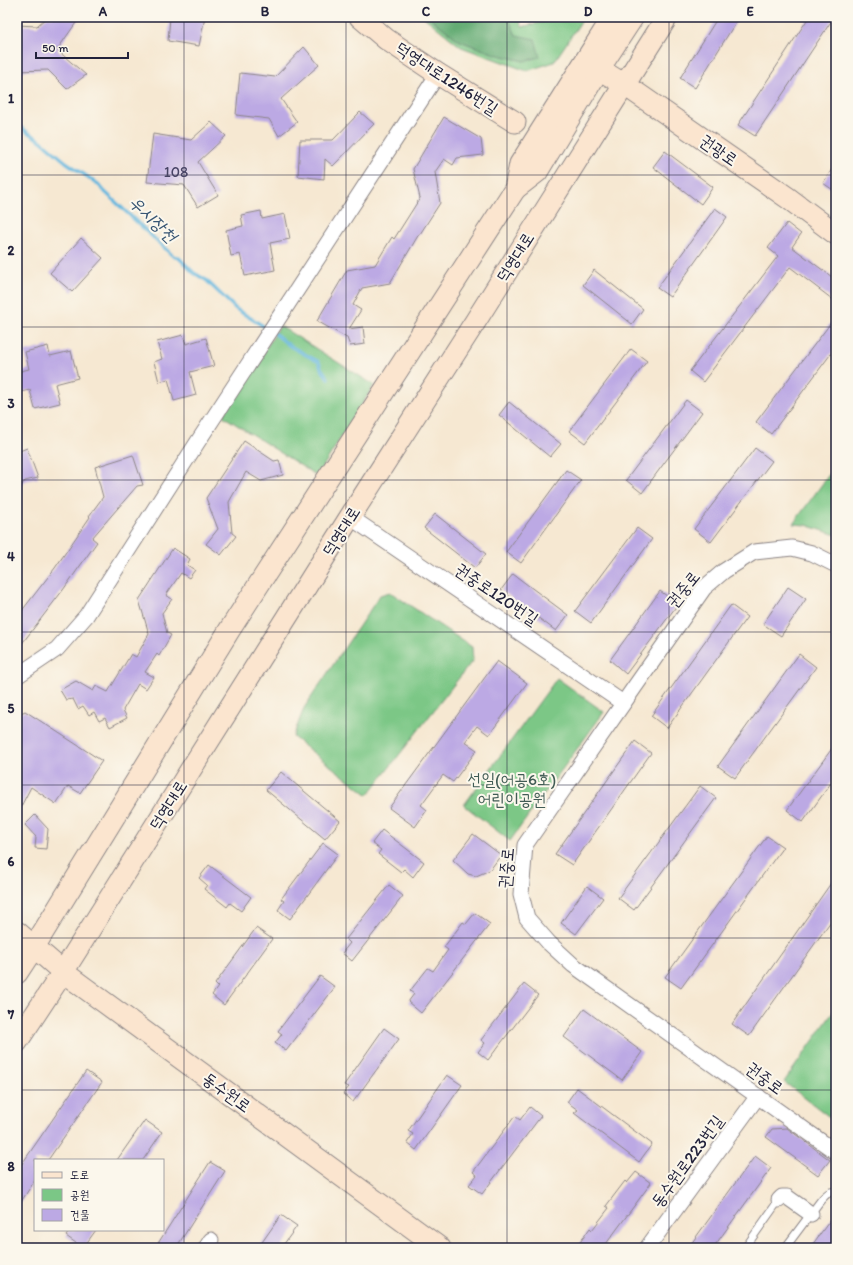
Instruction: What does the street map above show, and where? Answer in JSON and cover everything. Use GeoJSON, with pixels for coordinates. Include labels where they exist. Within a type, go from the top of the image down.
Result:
{"type":"FeatureCollection","features":[{"type":"Feature","properties":{"kind":"main road","name":"덕영대로1246번길"},"geometry":{"type":"LineString","coordinates":[[360,17],[386,38],[438,74],[515,122]]}},
{"type":"Feature","properties":{"kind":"main road"},"geometry":{"type":"LineString","coordinates":[[17,973],[230,628],[514,189],[520,164],[583,62],[613,17]]}},
{"type":"Feature","properties":{"kind":"main road"},"geometry":{"type":"LineString","coordinates":[[514,189],[537,172],[599,69],[633,17]]}},
{"type":"Feature","properties":{"kind":"main road","name":"덕영대로"},"geometry":{"type":"LineString","coordinates":[[17,1042],[63,972],[475,322],[666,18]]}},
{"type":"Feature","properties":{"kind":"main road","name":"권광로"},"geometry":{"type":"LineString","coordinates":[[599,69],[788,198],[836,234]]}},
{"type":"Feature","properties":{"kind":"main road"},"geometry":{"type":"LineString","coordinates":[[520,164],[515,122],[552,113]]}},
{"type":"Feature","properties":{"kind":"main road","name":"동수원로"},"geometry":{"type":"LineString","coordinates":[[17,932],[63,972],[440,1248]]}},
{"type":"Feature","properties":{"kind":"street"},"geometry":{"type":"LineString","coordinates":[[17,676],[57,649],[86,616],[438,74]]}},
{"type":"Feature","properties":{"kind":"street","name":"권중로120번길"},"geometry":{"type":"LineString","coordinates":[[350,517],[623,703]]}},
{"type":"Feature","properties":{"kind":"street","name":"권중로"},"geometry":{"type":"LineString","coordinates":[[836,566],[812,553],[792,548],[754,552],[724,571],[704,588],[623,703],[526,846],[522,894],[527,918],[549,943],[573,964],[836,1152]]}},
{"type":"Feature","properties":{"kind":"street","name":"동수원로223번길"},"geometry":{"type":"LineString","coordinates":[[647,1248],[758,1096]]}},
{"type":"Feature","properties":{"kind":"street"},"geometry":{"type":"LineString","coordinates":[[779,1200],[782,1197],[787,1197],[811,1214]]}},
{"type":"Feature","properties":{"kind":"lane"},"geometry":{"type":"LineString","coordinates":[[785,1248],[828,1193],[833,1191],[836,1192]]}},
{"type":"Feature","properties":{"kind":"lane"},"geometry":{"type":"LineString","coordinates":[[745,1248],[779,1200]]}},
{"type":"Feature","properties":{"kind":"green space"},"geometry":{"type":"Polygon","coordinates":[[[424,17],[429,17],[460,41],[495,54],[524,61],[516,35],[508,18],[505,17],[519,17],[522,27],[546,21],[545,17],[584,17],[554,62],[527,71],[461,47],[424,17]]]}},
{"type":"Feature","properties":{"kind":"green space"},"geometry":{"type":"Polygon","coordinates":[[[429,17],[508,18],[516,35],[535,39],[540,57],[524,61],[495,54],[460,41],[429,17]]]}},
{"type":"Feature","properties":{"kind":"green space"},"geometry":{"type":"Polygon","coordinates":[[[280,326],[374,385],[317,476],[223,416],[280,326]]]}},
{"type":"Feature","properties":{"kind":"green space"},"geometry":{"type":"Polygon","coordinates":[[[831,472],[836,476],[836,535],[806,525],[793,524],[831,472]]]}},
{"type":"Feature","properties":{"kind":"green space"},"geometry":{"type":"Polygon","coordinates":[[[390,592],[472,647],[473,660],[368,795],[293,737],[304,708],[380,595],[390,592]]]}},
{"type":"Feature","properties":{"kind":"green space","name":"선일(어공6호) 어린이공원"},"geometry":{"type":"Polygon","coordinates":[[[557,678],[604,712],[510,841],[464,805],[557,678]]]}},
{"type":"Feature","properties":{"kind":"green space"},"geometry":{"type":"Polygon","coordinates":[[[836,1008],[836,1122],[784,1082],[836,1008]]]}},
{"type":"Feature","properties":{"kind":"building"},"geometry":{"type":"Polygon","coordinates":[[[47,17],[80,17],[57,50],[86,75],[67,89],[48,70],[17,71],[17,25],[37,26],[47,17]]]}},
{"type":"Feature","properties":{"kind":"building"},"geometry":{"type":"Polygon","coordinates":[[[170,17],[205,17],[199,46],[168,41],[170,17]]]}},
{"type":"Feature","properties":{"kind":"building"},"geometry":{"type":"Polygon","coordinates":[[[718,17],[739,17],[695,88],[680,78],[718,17]]]}},
{"type":"Feature","properties":{"kind":"building"},"geometry":{"type":"Polygon","coordinates":[[[809,17],[834,17],[755,136],[738,125],[809,17]]]}},
{"type":"Feature","properties":{"kind":"building"},"geometry":{"type":"Polygon","coordinates":[[[304,47],[319,65],[281,99],[297,122],[279,136],[269,119],[236,115],[240,73],[275,77],[304,47]]]}},
{"type":"Feature","properties":{"kind":"building"},"geometry":{"type":"Polygon","coordinates":[[[360,112],[374,124],[333,166],[325,159],[324,179],[298,176],[300,140],[333,140],[360,112]]]}},
{"type":"Feature","properties":{"kind":"building"},"geometry":{"type":"Polygon","coordinates":[[[444,117],[481,139],[483,155],[457,158],[453,165],[444,159],[435,172],[440,203],[419,234],[390,283],[362,288],[353,305],[361,310],[349,329],[363,327],[365,344],[350,346],[347,338],[317,321],[347,270],[375,265],[392,237],[394,239],[420,198],[413,169],[444,117]]]}},
{"type":"Feature","properties":{"kind":"building"},"geometry":{"type":"Polygon","coordinates":[[[211,122],[226,136],[198,162],[218,195],[198,207],[184,185],[147,182],[153,134],[191,140],[211,122]]]}},
{"type":"Feature","properties":{"kind":"building"},"geometry":{"type":"Polygon","coordinates":[[[665,151],[713,187],[701,204],[653,167],[665,151]]]}},
{"type":"Feature","properties":{"kind":"building"},"geometry":{"type":"Polygon","coordinates":[[[836,163],[836,192],[823,183],[836,163]]]}},
{"type":"Feature","properties":{"kind":"building"},"geometry":{"type":"Polygon","coordinates":[[[715,208],[727,217],[670,297],[657,288],[715,208]]]}},
{"type":"Feature","properties":{"kind":"building"},"geometry":{"type":"Polygon","coordinates":[[[261,211],[262,219],[285,214],[290,239],[270,243],[275,270],[245,276],[240,254],[231,256],[226,230],[243,226],[241,215],[261,211]]]}},
{"type":"Feature","properties":{"kind":"building"},"geometry":{"type":"Polygon","coordinates":[[[787,223],[801,234],[792,247],[836,280],[836,302],[790,267],[703,382],[690,371],[778,256],[768,248],[787,223]]]}},
{"type":"Feature","properties":{"kind":"building"},"geometry":{"type":"Polygon","coordinates":[[[81,238],[103,258],[72,292],[50,273],[81,238]]]}},
{"type":"Feature","properties":{"kind":"building"},"geometry":{"type":"Polygon","coordinates":[[[594,270],[643,309],[632,324],[583,285],[594,270]]]}},
{"type":"Feature","properties":{"kind":"building"},"geometry":{"type":"Polygon","coordinates":[[[836,316],[836,347],[771,434],[756,422],[836,316]]]}},
{"type":"Feature","properties":{"kind":"building"},"geometry":{"type":"Polygon","coordinates":[[[183,335],[186,344],[206,338],[214,366],[190,372],[196,395],[174,401],[168,379],[159,382],[154,362],[162,359],[157,342],[183,335]]]}},
{"type":"Feature","properties":{"kind":"building"},"geometry":{"type":"Polygon","coordinates":[[[48,346],[50,356],[71,351],[78,378],[55,384],[60,403],[35,409],[30,390],[21,392],[17,372],[29,369],[25,352],[48,346]]]}},
{"type":"Feature","properties":{"kind":"building"},"geometry":{"type":"Polygon","coordinates":[[[631,349],[647,361],[585,443],[569,431],[631,349]]]}},
{"type":"Feature","properties":{"kind":"building"},"geometry":{"type":"Polygon","coordinates":[[[686,400],[702,412],[642,493],[626,480],[686,400]]]}},
{"type":"Feature","properties":{"kind":"building"},"geometry":{"type":"Polygon","coordinates":[[[509,402],[561,444],[550,457],[499,415],[509,402]]]}},
{"type":"Feature","properties":{"kind":"building"},"geometry":{"type":"Polygon","coordinates":[[[244,441],[274,461],[279,460],[283,475],[261,481],[246,472],[229,502],[232,533],[236,536],[221,555],[206,544],[218,529],[206,498],[244,441]]]}},
{"type":"Feature","properties":{"kind":"building"},"geometry":{"type":"Polygon","coordinates":[[[27,448],[38,478],[25,481],[17,491],[17,452],[27,448]]]}},
{"type":"Feature","properties":{"kind":"building"},"geometry":{"type":"Polygon","coordinates":[[[755,448],[772,461],[711,542],[694,529],[755,448]]]}},
{"type":"Feature","properties":{"kind":"building"},"geometry":{"type":"Polygon","coordinates":[[[133,455],[143,485],[137,486],[92,538],[97,542],[63,590],[17,650],[17,617],[55,568],[103,497],[95,467],[133,455]]]}},
{"type":"Feature","properties":{"kind":"building"},"geometry":{"type":"Polygon","coordinates":[[[566,470],[581,480],[521,563],[506,552],[566,470]]]}},
{"type":"Feature","properties":{"kind":"building"},"geometry":{"type":"Polygon","coordinates":[[[435,514],[486,554],[475,568],[424,528],[435,514]]]}},
{"type":"Feature","properties":{"kind":"building"},"geometry":{"type":"Polygon","coordinates":[[[637,528],[652,539],[591,623],[575,611],[637,528]]]}},
{"type":"Feature","properties":{"kind":"building"},"geometry":{"type":"Polygon","coordinates":[[[173,548],[190,559],[187,565],[195,570],[189,578],[181,573],[166,595],[172,599],[162,613],[167,633],[171,635],[159,656],[157,654],[145,672],[154,677],[146,689],[138,684],[123,710],[127,718],[110,727],[105,718],[99,721],[94,712],[89,715],[83,706],[78,709],[73,699],[66,700],[60,690],[76,681],[93,691],[96,686],[108,692],[131,654],[136,657],[149,634],[139,600],[173,548]]]}},
{"type":"Feature","properties":{"kind":"building"},"geometry":{"type":"Polygon","coordinates":[[[513,574],[568,615],[556,631],[501,590],[513,574]]]}},
{"type":"Feature","properties":{"kind":"building"},"geometry":{"type":"Polygon","coordinates":[[[788,587],[806,599],[781,636],[763,624],[788,587]]]}},
{"type":"Feature","properties":{"kind":"building"},"geometry":{"type":"Polygon","coordinates":[[[660,591],[678,604],[626,674],[610,660],[660,591]]]}},
{"type":"Feature","properties":{"kind":"building"},"geometry":{"type":"Polygon","coordinates":[[[731,605],[747,617],[667,728],[651,716],[731,605]]]}},
{"type":"Feature","properties":{"kind":"building"},"geometry":{"type":"Polygon","coordinates":[[[799,654],[816,667],[735,778],[718,766],[799,654]]]}},
{"type":"Feature","properties":{"kind":"building"},"geometry":{"type":"Polygon","coordinates":[[[497,661],[527,683],[489,735],[477,726],[465,742],[477,750],[453,782],[443,775],[421,805],[427,810],[415,827],[389,808],[497,661]]]}},
{"type":"Feature","properties":{"kind":"building"},"geometry":{"type":"Polygon","coordinates":[[[25,711],[102,761],[80,793],[68,786],[56,804],[31,787],[17,814],[17,715],[25,711]]]}},
{"type":"Feature","properties":{"kind":"building"},"geometry":{"type":"Polygon","coordinates":[[[635,741],[651,753],[572,865],[555,854],[635,741]]]}},
{"type":"Feature","properties":{"kind":"building"},"geometry":{"type":"Polygon","coordinates":[[[836,743],[836,776],[803,822],[787,810],[836,743]]]}},
{"type":"Feature","properties":{"kind":"building"},"geometry":{"type":"Polygon","coordinates":[[[281,772],[340,821],[325,839],[266,790],[281,772]]]}},
{"type":"Feature","properties":{"kind":"building"},"geometry":{"type":"Polygon","coordinates":[[[700,786],[716,798],[634,910],[618,898],[700,786]]]}},
{"type":"Feature","properties":{"kind":"building"},"geometry":{"type":"Polygon","coordinates":[[[35,815],[48,829],[46,849],[35,848],[36,837],[25,825],[35,815]]]}},
{"type":"Feature","properties":{"kind":"building"},"geometry":{"type":"Polygon","coordinates":[[[382,830],[424,862],[413,877],[404,869],[401,872],[378,854],[381,850],[372,843],[382,830]]]}},
{"type":"Feature","properties":{"kind":"building"},"geometry":{"type":"Polygon","coordinates":[[[473,834],[501,855],[490,870],[476,876],[468,874],[453,860],[473,834]]]}},
{"type":"Feature","properties":{"kind":"building"},"geometry":{"type":"Polygon","coordinates":[[[767,836],[783,847],[681,988],[665,977],[767,836]]]}},
{"type":"Feature","properties":{"kind":"building"},"geometry":{"type":"Polygon","coordinates":[[[323,843],[338,854],[290,919],[278,910],[284,901],[281,899],[323,843]]]}},
{"type":"Feature","properties":{"kind":"building"},"geometry":{"type":"Polygon","coordinates":[[[209,865],[251,897],[241,911],[230,903],[227,907],[204,889],[207,885],[199,878],[209,865]]]}},
{"type":"Feature","properties":{"kind":"building"},"geometry":{"type":"Polygon","coordinates":[[[836,876],[836,914],[749,1036],[732,1024],[836,876]]]}},
{"type":"Feature","properties":{"kind":"building"},"geometry":{"type":"Polygon","coordinates":[[[389,885],[403,896],[352,961],[342,953],[350,943],[346,939],[389,885]]]}},
{"type":"Feature","properties":{"kind":"building"},"geometry":{"type":"Polygon","coordinates":[[[587,886],[603,898],[576,934],[561,923],[587,886]]]}},
{"type":"Feature","properties":{"kind":"building"},"geometry":{"type":"Polygon","coordinates":[[[475,913],[490,924],[421,1013],[408,1002],[414,994],[410,991],[428,968],[433,971],[448,950],[444,947],[463,922],[466,924],[475,913]]]}},
{"type":"Feature","properties":{"kind":"building"},"geometry":{"type":"Polygon","coordinates":[[[256,928],[272,939],[224,1005],[212,995],[218,987],[215,984],[256,928]]]}},
{"type":"Feature","properties":{"kind":"building"},"geometry":{"type":"Polygon","coordinates":[[[320,976],[335,987],[286,1051],[275,1043],[282,1034],[278,1031],[320,976]]]}},
{"type":"Feature","properties":{"kind":"building"},"geometry":{"type":"Polygon","coordinates":[[[524,984],[538,995],[488,1060],[478,1052],[485,1043],[481,1040],[524,984]]]}},
{"type":"Feature","properties":{"kind":"building"},"geometry":{"type":"Polygon","coordinates":[[[584,1009],[642,1052],[622,1080],[564,1037],[584,1009]]]}},
{"type":"Feature","properties":{"kind":"building"},"geometry":{"type":"Polygon","coordinates":[[[384,1028],[399,1039],[353,1102],[343,1094],[349,1087],[344,1085],[384,1028]]]}},
{"type":"Feature","properties":{"kind":"building"},"geometry":{"type":"Polygon","coordinates":[[[86,1071],[102,1082],[49,1159],[34,1159],[34,1182],[17,1208],[17,1171],[86,1071]]]}},
{"type":"Feature","properties":{"kind":"building"},"geometry":{"type":"Polygon","coordinates":[[[447,1075],[462,1085],[416,1150],[407,1143],[413,1134],[408,1131],[447,1075]]]}},
{"type":"Feature","properties":{"kind":"building"},"geometry":{"type":"Polygon","coordinates":[[[577,1088],[652,1144],[639,1162],[574,1113],[578,1110],[567,1102],[577,1088]]]}},
{"type":"Feature","properties":{"kind":"building"},"geometry":{"type":"Polygon","coordinates":[[[530,1107],[541,1116],[482,1194],[469,1185],[477,1175],[473,1172],[515,1116],[520,1120],[530,1107]]]}},
{"type":"Feature","properties":{"kind":"building"},"geometry":{"type":"Polygon","coordinates":[[[145,1120],[162,1132],[144,1159],[118,1159],[145,1120]]]}},
{"type":"Feature","properties":{"kind":"building"},"geometry":{"type":"Polygon","coordinates":[[[787,1128],[830,1160],[818,1175],[766,1137],[772,1129],[787,1128]]]}},
{"type":"Feature","properties":{"kind":"building"},"geometry":{"type":"Polygon","coordinates":[[[755,1156],[771,1168],[713,1248],[688,1248],[755,1156]]]}},
{"type":"Feature","properties":{"kind":"building"},"geometry":{"type":"Polygon","coordinates":[[[210,1162],[225,1171],[176,1248],[155,1248],[210,1162]]]}},
{"type":"Feature","properties":{"kind":"building"},"geometry":{"type":"Polygon","coordinates":[[[636,1172],[651,1183],[603,1248],[576,1248],[590,1228],[592,1230],[609,1208],[606,1206],[625,1181],[627,1183],[636,1172]]]}},
{"type":"Feature","properties":{"kind":"building"},"geometry":{"type":"Polygon","coordinates":[[[836,1212],[836,1248],[810,1248],[836,1212]]]}},
{"type":"Feature","properties":{"kind":"building"},"geometry":{"type":"Polygon","coordinates":[[[281,1215],[297,1226],[281,1248],[258,1248],[281,1215]]]}},
{"type":"Feature","properties":{"kind":"building"},"geometry":{"type":"Polygon","coordinates":[[[69,1231],[95,1231],[83,1248],[66,1236],[69,1231]]]}},
{"type":"Feature","properties":{"kind":"waterway","name":"우시장천"},"geometry":{"type":"LineString","coordinates":[[17,125],[98,184],[173,256],[179,258],[194,273],[206,280],[236,309],[268,329]]}},
{"type":"Feature","properties":{"kind":"waterway"},"geometry":{"type":"LineString","coordinates":[[273,332],[290,346],[319,362],[328,378]]}}]}
